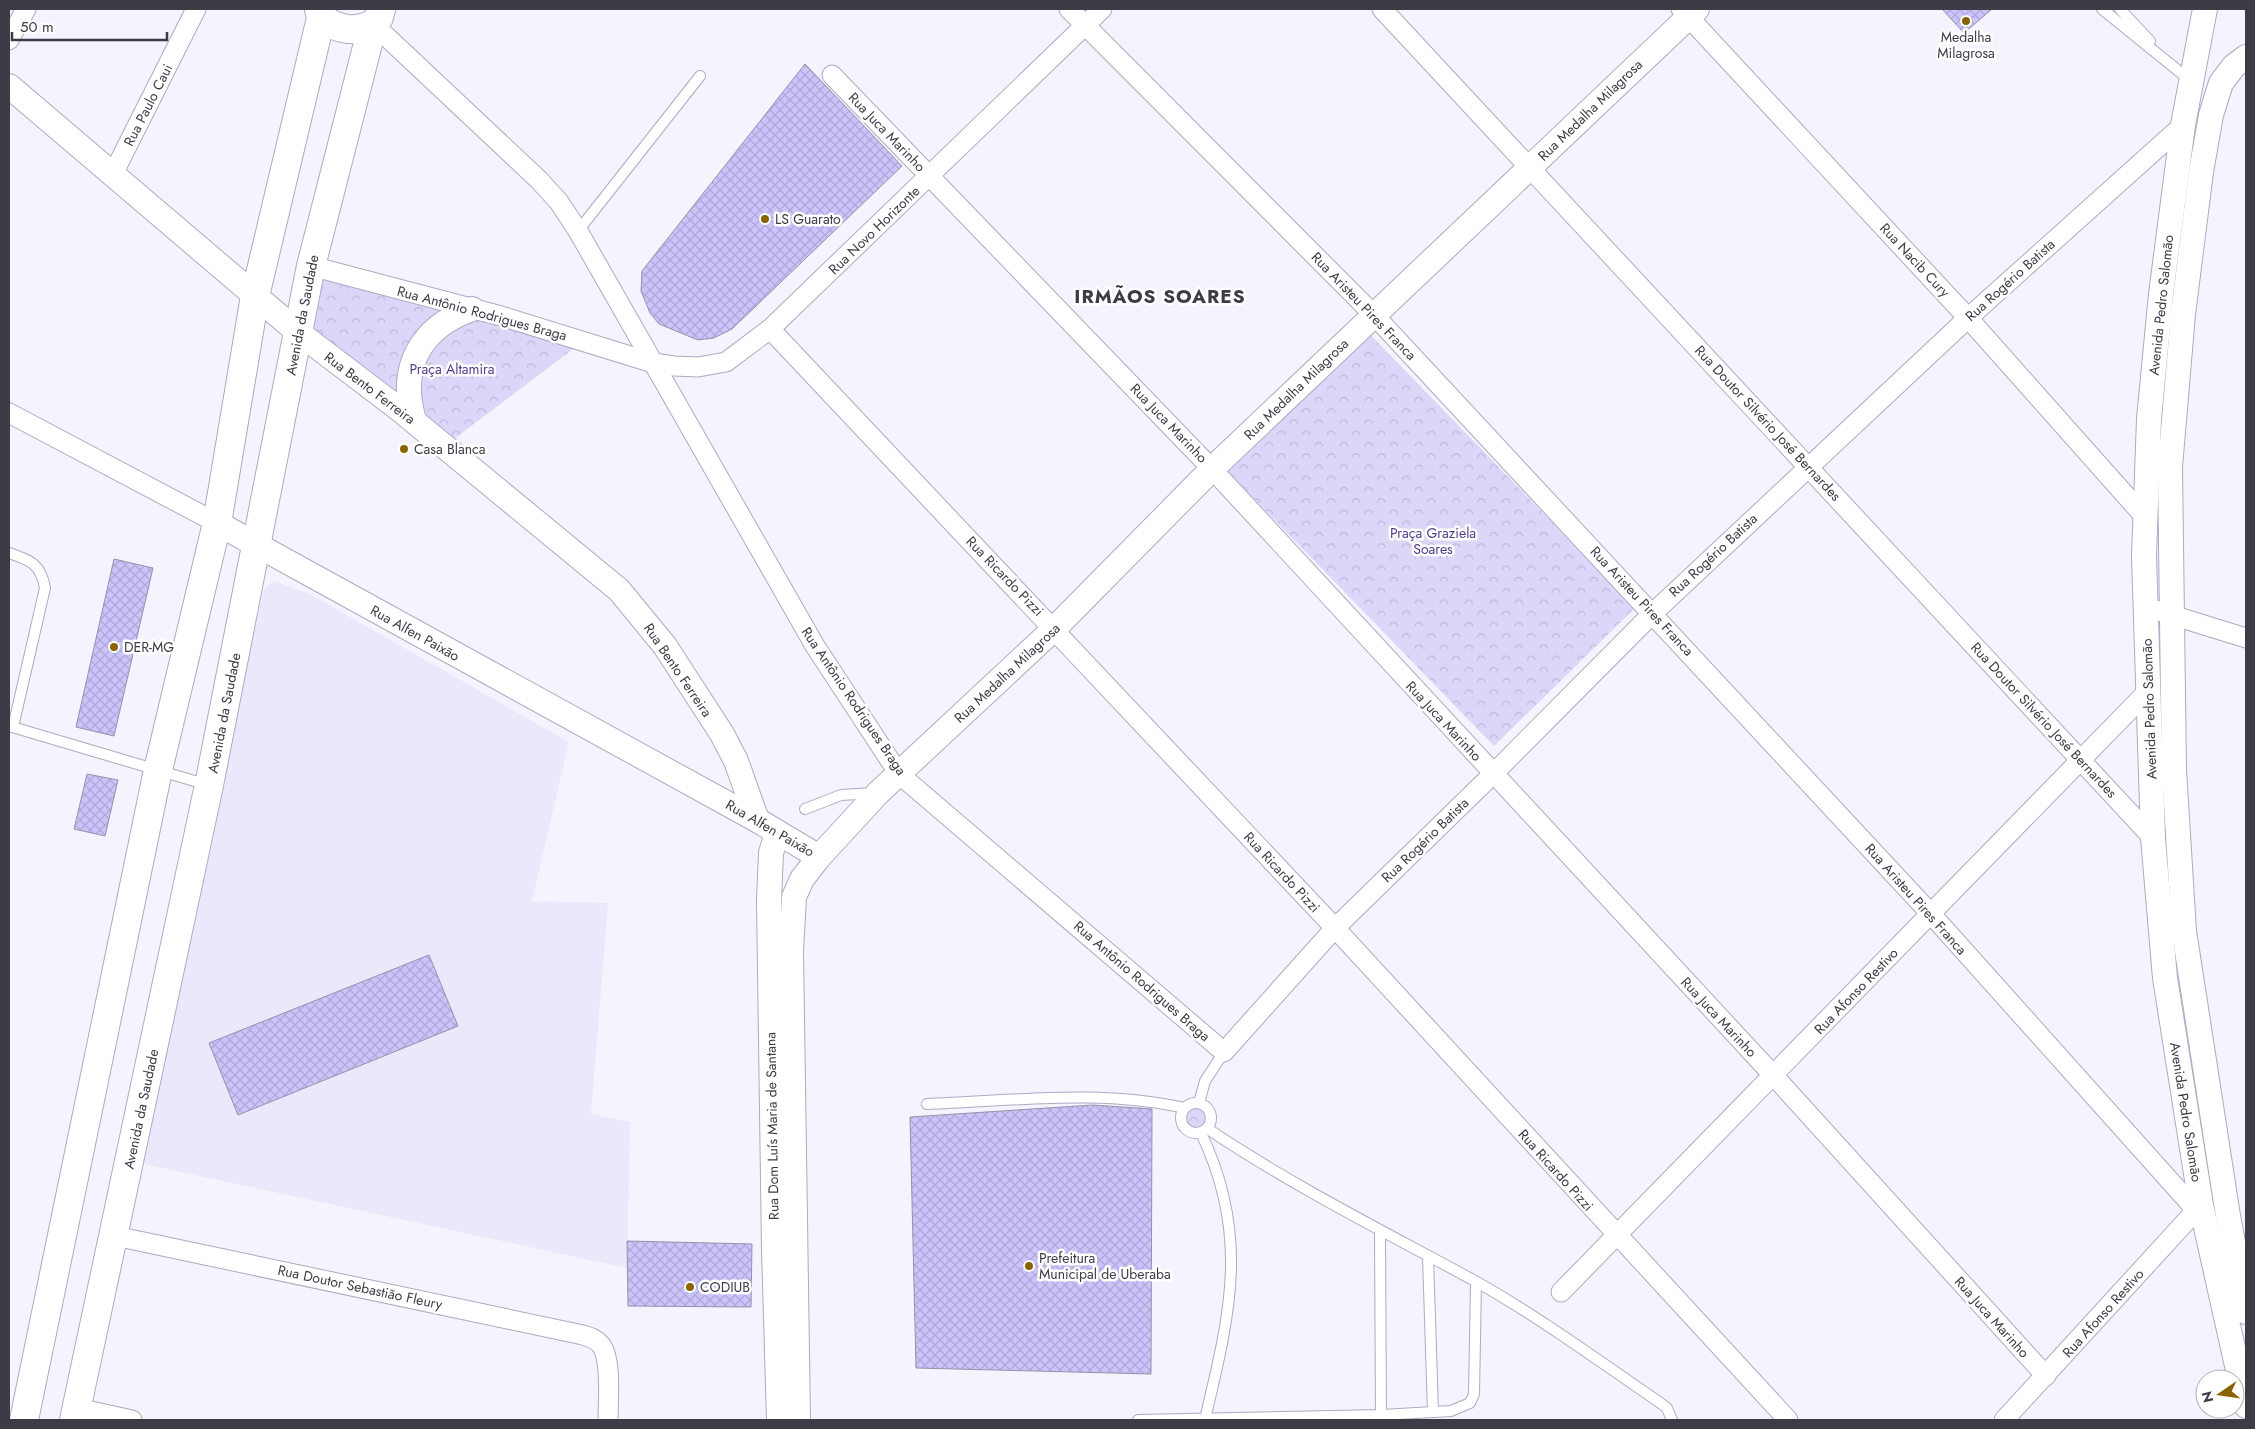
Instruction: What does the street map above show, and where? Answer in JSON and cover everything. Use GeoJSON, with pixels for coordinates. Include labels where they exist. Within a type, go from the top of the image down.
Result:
{"type":"FeatureCollection","features":[{"type":"Feature","properties":{"kind":"main road"},"geometry":{"type":"LineString","coordinates":[[24,1420],[158,770],[217,523],[255,296],[320,13],[345,30],[360,30],[377,16]]}},
{"type":"Feature","properties":{"kind":"main road","name":"Avenida da Saudade"},"geometry":{"type":"LineString","coordinates":[[76,1414],[209,786],[311,266],[377,16]]}},
{"type":"Feature","properties":{"kind":"street"},"geometry":{"type":"LineString","coordinates":[[9,40],[26,9]]}},
{"type":"Feature","properties":{"kind":"street","name":"Rua Paulo Caui"},"geometry":{"type":"LineString","coordinates":[[113,174],[196,9]]}},
{"type":"Feature","properties":{"kind":"street","name":"Rua Aristeu Pires Franca"},"geometry":{"type":"LineString","coordinates":[[1069,9],[1373,314],[1653,613],[2199,1207]]}},
{"type":"Feature","properties":{"kind":"street","name":"Rua Novo Horizonte"},"geometry":{"type":"LineString","coordinates":[[726,362],[770,329],[930,177],[1102,9]]}},
{"type":"Feature","properties":{"kind":"street","name":"Rua Doutor Silvério José Bernardes"},"geometry":{"type":"LineString","coordinates":[[1382,9],[2153,838]]}},
{"type":"Feature","properties":{"kind":"street","name":"Avenida Pedro Salomão"},"geometry":{"type":"LineString","coordinates":[[2205,9],[2184,76],[2183,125],[2160,303],[2149,420],[2144,516],[2146,607],[2150,689],[2153,838],[2165,978],[2199,1207],[2246,1406]]}},
{"type":"Feature","properties":{"kind":"street","name":"Rua Medalha Milagrosa"},"geometry":{"type":"LineString","coordinates":[[878,793],[1055,628],[1212,469],[1373,314],[1530,168],[1689,11]]}},
{"type":"Feature","properties":{"kind":"street","name":"Rua Nacib Cury"},"geometry":{"type":"LineString","coordinates":[[1689,11],[1968,318],[2144,516]]}},
{"type":"Feature","properties":{"kind":"street"},"geometry":{"type":"LineString","coordinates":[[377,16],[559,202],[653,363]]}},
{"type":"Feature","properties":{"kind":"street","name":"Avenida Pedro Salomão"},"geometry":{"type":"LineString","coordinates":[[2246,57],[2234,66],[2221,83],[2211,115],[2201,172],[2183,314],[2170,467],[2170,615],[2174,770],[2184,931],[2228,1216],[2246,1312]]}},
{"type":"Feature","properties":{"kind":"street","name":"Rua Juca Marinho"},"geometry":{"type":"LineString","coordinates":[[832,75],[1212,469],[1773,1075],[2046,1376]]}},
{"type":"Feature","properties":{"kind":"street","name":"Rua Bento Ferreira"},"geometry":{"type":"LineString","coordinates":[[9,86],[299,333],[414,420],[619,590],[665,646],[722,734],[736,761],[757,820]]}},
{"type":"Feature","properties":{"kind":"street","name":"Rua Rogério Batista"},"geometry":{"type":"LineString","coordinates":[[1224,1052],[1335,928],[1493,774],[1653,613],[1968,318],[2183,125]]}},
{"type":"Feature","properties":{"kind":"street","name":"Rua Antônio Rodrigues Braga"},"geometry":{"type":"LineString","coordinates":[[311,266],[604,346],[653,363],[698,368],[726,362]]}},
{"type":"Feature","properties":{"kind":"street"},"geometry":{"type":"LineString","coordinates":[[414,420],[408,390],[409,375],[417,353],[430,334],[441,323],[454,315],[472,309]]}},
{"type":"Feature","properties":{"kind":"street","name":"Rua Ricardo Pizzi"},"geometry":{"type":"LineString","coordinates":[[770,329],[1055,628],[1335,928],[1788,1420]]}},
{"type":"Feature","properties":{"kind":"street","name":"Rua Antônio Rodrigues Braga"},"geometry":{"type":"LineString","coordinates":[[653,363],[815,646],[899,774],[1224,1052]]}},
{"type":"Feature","properties":{"kind":"street","name":"Rua Alfen Paixão"},"geometry":{"type":"LineString","coordinates":[[9,413],[217,523],[819,856]]}},
{"type":"Feature","properties":{"kind":"street"},"geometry":{"type":"LineString","coordinates":[[2146,607],[2246,638]]}},
{"type":"Feature","properties":{"kind":"street","name":"Rua Afonso Restivo"},"geometry":{"type":"LineString","coordinates":[[1561,1292],[2150,689]]}},
{"type":"Feature","properties":{"kind":"street","name":"Rua Dom Luís Maria de Santana"},"geometry":{"type":"LineString","coordinates":[[798,1420],[791,922],[794,897],[802,879],[819,856],[878,793]]}},
{"type":"Feature","properties":{"kind":"street","name":"Rua Dom Luís Maria de Santana"},"geometry":{"type":"LineString","coordinates":[[777,833],[771,853],[768,900],[779,1420]]}},
{"type":"Feature","properties":{"kind":"street","name":"Rua Afonso Restivo"},"geometry":{"type":"LineString","coordinates":[[2004,1420],[2199,1207]]}},
{"type":"Feature","properties":{"kind":"street","name":"Rua Doutor Sebastião Fleury"},"geometry":{"type":"LineString","coordinates":[[114,1236],[583,1335],[596,1340],[602,1347],[608,1373],[608,1420]]}},
{"type":"Feature","properties":{"kind":"street"},"geometry":{"type":"LineString","coordinates":[[76,1414],[132,1420]]}},
{"type":"Feature","properties":{"kind":"lane"},"geometry":{"type":"LineString","coordinates":[[2102,9],[2184,76]]}},
{"type":"Feature","properties":{"kind":"lane"},"geometry":{"type":"LineString","coordinates":[[2120,9],[2184,76]]}},
{"type":"Feature","properties":{"kind":"lane"},"geometry":{"type":"LineString","coordinates":[[578,232],[700,76]]}},
{"type":"Feature","properties":{"kind":"lane"},"geometry":{"type":"LineString","coordinates":[[9,553],[26,559],[35,566],[42,575],[45,588],[11,727],[209,786]]}},
{"type":"Feature","properties":{"kind":"lane"},"geometry":{"type":"LineString","coordinates":[[806,809],[841,795],[878,793]]}},
{"type":"Feature","properties":{"kind":"lane"},"geometry":{"type":"LineString","coordinates":[[1199,1103],[1205,1081],[1224,1052]]}},
{"type":"Feature","properties":{"kind":"lane"},"geometry":{"type":"LineString","coordinates":[[927,1104],[1120,1098],[1152,1101],[1184,1108]]}},
{"type":"Feature","properties":{"kind":"lane"},"geometry":{"type":"LineString","coordinates":[[1199,1103],[1207,1106],[1211,1113],[1212,1121],[1205,1131],[1193,1134],[1186,1130],[1182,1123],[1181,1115],[1184,1108],[1191,1104],[1199,1103]]}},
{"type":"Feature","properties":{"kind":"lane"},"geometry":{"type":"LineString","coordinates":[[1205,1131],[1380,1231],[1476,1282],[1553,1329],[1659,1402],[1666,1408],[1672,1420]]}},
{"type":"Feature","properties":{"kind":"lane"},"geometry":{"type":"LineString","coordinates":[[1205,1131],[1226,1198],[1232,1245],[1230,1294],[1223,1342],[1205,1419]]}},
{"type":"Feature","properties":{"kind":"lane"},"geometry":{"type":"LineString","coordinates":[[1380,1231],[1381,1418]]}},
{"type":"Feature","properties":{"kind":"lane"},"geometry":{"type":"LineString","coordinates":[[1428,1257],[1433,1412]]}},
{"type":"Feature","properties":{"kind":"lane"},"geometry":{"type":"LineString","coordinates":[[1138,1420],[1381,1418],[1462,1408],[1470,1403],[1474,1394],[1476,1282]]}},
{"type":"Feature","properties":{"kind":"shaded area"},"geometry":{"type":"Polygon","coordinates":[[[274,581],[310,594],[569,742],[532,901],[608,903],[591,1114],[630,1122],[627,1268],[139,1163],[261,602],[265,588],[274,581]]]}},
{"type":"Feature","properties":{"kind":"green space","name":"Praça Altamira"},"geometry":{"type":"Polygon","coordinates":[[[319,275],[577,346],[454,439],[399,400],[310,326],[319,275]]]}},
{"type":"Feature","properties":{"kind":"green space","name":"Praça Graziela Soares"},"geometry":{"type":"Polygon","coordinates":[[[1366,330],[1635,608],[1494,746],[1224,468],[1366,330]]]}},
{"type":"Feature","properties":{"kind":"green space"},"geometry":{"type":"Polygon","coordinates":[[[1196,1104],[1206,1108],[1210,1118],[1206,1128],[1196,1132],[1186,1128],[1182,1118],[1186,1108],[1196,1104]]]}},
{"type":"Feature","properties":{"kind":"building","name":"Medalha Milagrosa"},"geometry":{"type":"Polygon","coordinates":[[[1942,9],[1992,9],[1964,33],[1942,9]]]}},
{"type":"Feature","properties":{"kind":"building","name":"LS Guarato"},"geometry":{"type":"Polygon","coordinates":[[[805,64],[902,166],[732,329],[714,338],[698,340],[659,324],[650,313],[641,291],[642,271],[805,64]]]}},
{"type":"Feature","properties":{"kind":"building","name":"DER-MG"},"geometry":{"type":"Polygon","coordinates":[[[114,559],[153,568],[114,736],[76,727],[114,559]]]}},
{"type":"Feature","properties":{"kind":"building"},"geometry":{"type":"Polygon","coordinates":[[[87,774],[118,780],[105,836],[74,829],[87,774]]]}},
{"type":"Feature","properties":{"kind":"building"},"geometry":{"type":"Polygon","coordinates":[[[429,955],[458,1026],[238,1115],[209,1043],[429,955]]]}},
{"type":"Feature","properties":{"kind":"building"},"geometry":{"type":"Polygon","coordinates":[[[1093,1105],[1152,1109],[1151,1374],[916,1368],[910,1117],[1093,1105]]]}},
{"type":"Feature","properties":{"kind":"building","name":"CODIUB"},"geometry":{"type":"Polygon","coordinates":[[[627,1241],[752,1244],[751,1307],[628,1306],[627,1241]]]}},
{"type":"Feature","properties":{"kind":"place","name":"Medalha Milagrosa"},"geometry":{"type":"Point","coordinates":[1966,21]}},
{"type":"Feature","properties":{"kind":"place","name":"LS Guarato"},"geometry":{"type":"Point","coordinates":[765,219]}},
{"type":"Feature","properties":{"kind":"place","name":"Casa Blanca"},"geometry":{"type":"Point","coordinates":[404,449]}},
{"type":"Feature","properties":{"kind":"place","name":"DER-MG"},"geometry":{"type":"Point","coordinates":[114,647]}},
{"type":"Feature","properties":{"kind":"place","name":"Prefeitura Municipal de Uberaba"},"geometry":{"type":"Point","coordinates":[1029,1266]}},
{"type":"Feature","properties":{"kind":"place","name":"CODIUB"},"geometry":{"type":"Point","coordinates":[690,1287]}},
{"type":"Feature","properties":{"kind":"district","name":"IRMÃOS SOARES"},"geometry":{"type":"Point","coordinates":[1160,296]}}]}
